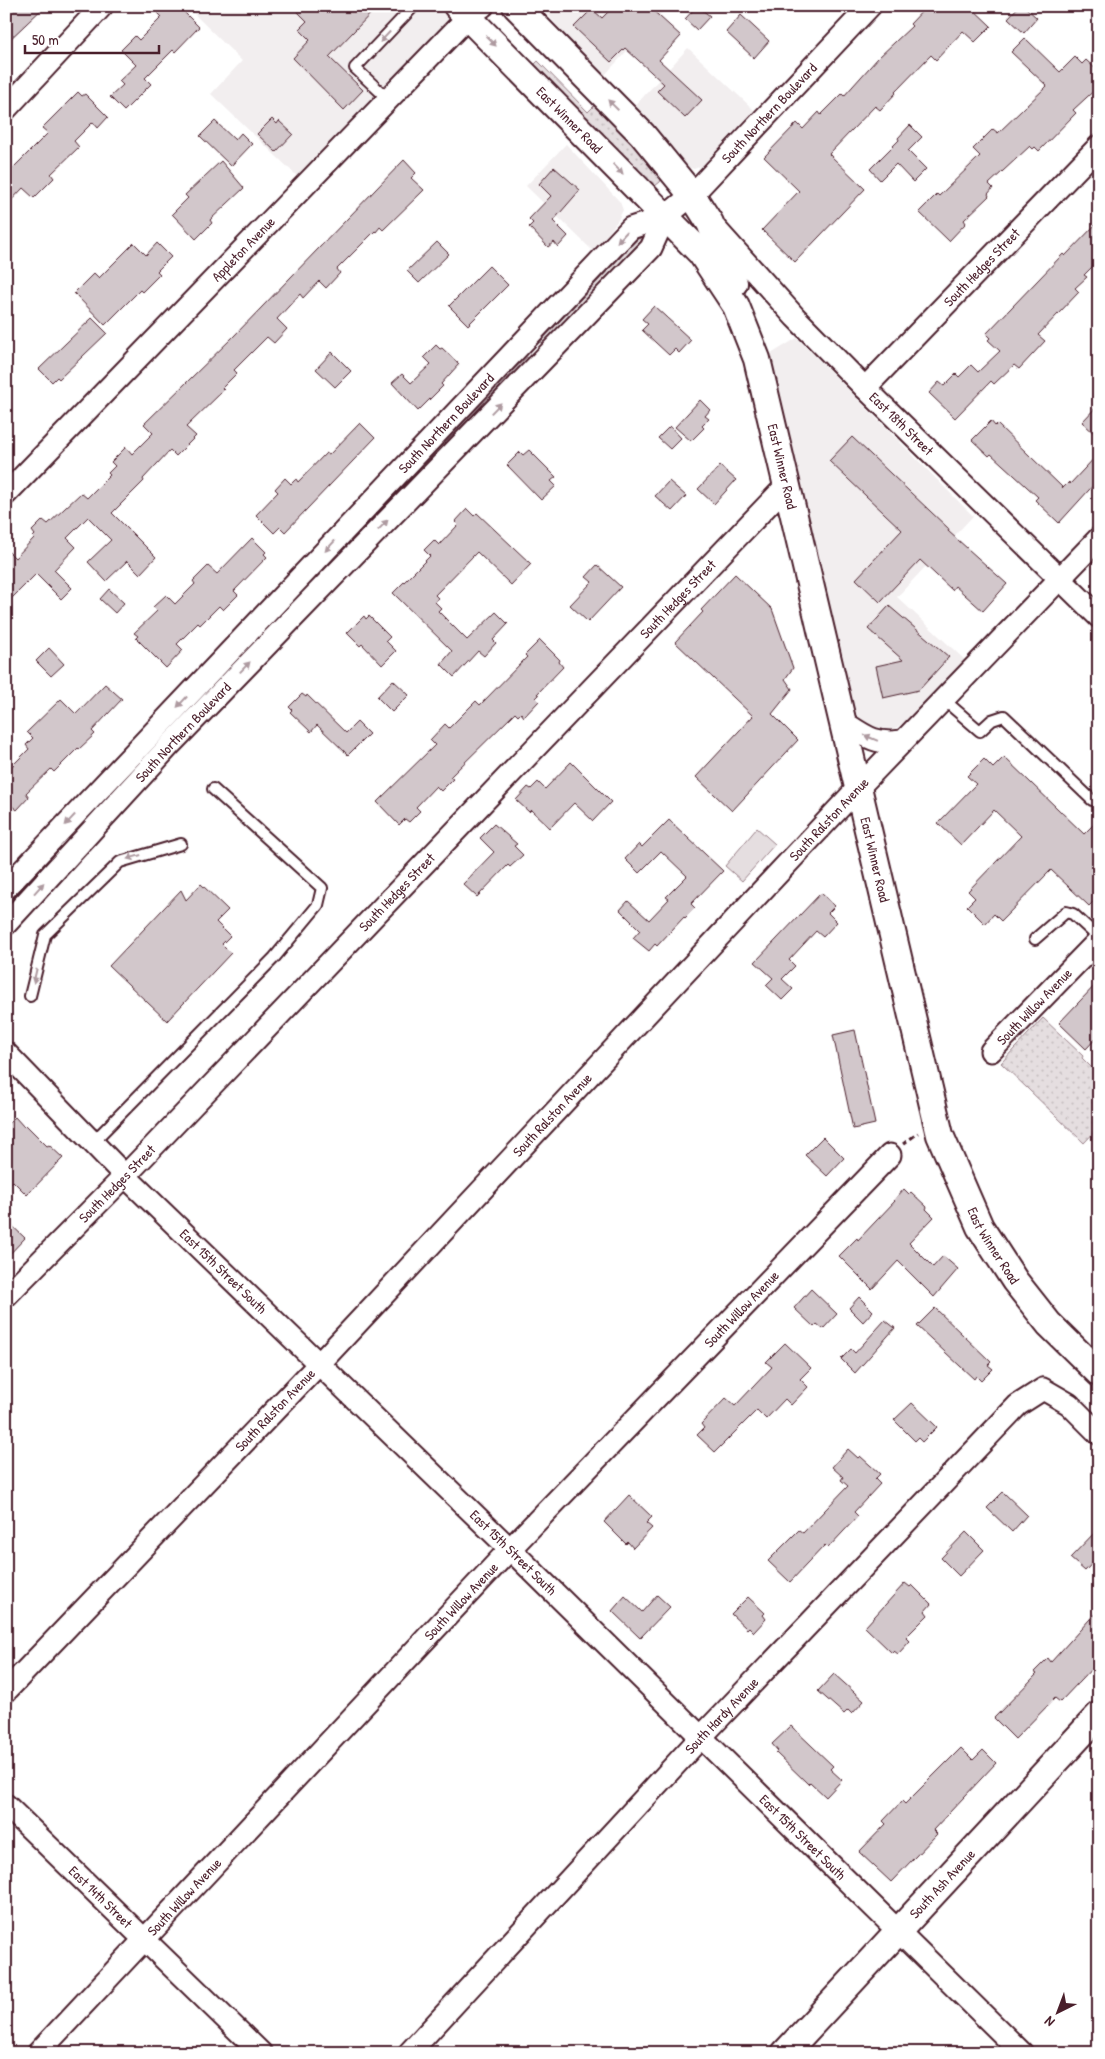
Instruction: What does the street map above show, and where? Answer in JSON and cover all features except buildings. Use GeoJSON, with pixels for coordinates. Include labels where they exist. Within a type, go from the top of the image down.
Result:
{"type":"FeatureCollection","features":[{"type":"Feature","properties":{"kind":"street"},"geometry":{"type":"LineString","coordinates":[[6,109],[102,6]]}},
{"type":"Feature","properties":{"kind":"street","name":"East Winner Road"},"geometry":{"type":"LineString","coordinates":[[516,6],[642,134],[692,194],[710,223],[737,291],[736,306]]}},
{"type":"Feature","properties":{"kind":"street","name":"South Northern Boulevard"},"geometry":{"type":"LineString","coordinates":[[6,888],[631,228],[665,217],[692,194],[870,6]]}},
{"type":"Feature","properties":{"kind":"street","name":"Appleton Avenue"},"geometry":{"type":"LineString","coordinates":[[6,494],[388,99],[469,10]]}},
{"type":"Feature","properties":{"kind":"street","name":"East Winner Road"},"geometry":{"type":"LineString","coordinates":[[469,10],[701,253],[736,306],[757,359],[940,1135],[980,1227],[1015,1282],[1049,1324],[1099,1373]]}},
{"type":"Feature","properties":{"kind":"street","name":"South Hedges Street"},"geometry":{"type":"LineString","coordinates":[[865,388],[1099,146]]}},
{"type":"Feature","properties":{"kind":"street","name":"South Northern Boulevard"},"geometry":{"type":"LineString","coordinates":[[6,924],[170,745],[651,248],[665,217]]}},
{"type":"Feature","properties":{"kind":"street","name":"East 18th Street"},"geometry":{"type":"LineString","coordinates":[[710,223],[794,317],[1099,616]]}},
{"type":"Feature","properties":{"kind":"street"},"geometry":{"type":"LineString","coordinates":[[524,341],[544,359]]}},
{"type":"Feature","properties":{"kind":"street","name":"South Hedges Street"},"geometry":{"type":"LineString","coordinates":[[6,1296],[125,1176],[786,486]]}},
{"type":"Feature","properties":{"kind":"street"},"geometry":{"type":"LineString","coordinates":[[346,528],[364,545]]}},
{"type":"Feature","properties":{"kind":"street","name":"South Ralston Avenue"},"geometry":{"type":"LineString","coordinates":[[6,1691],[319,1364],[858,788],[1099,538]]}},
{"type":"Feature","properties":{"kind":"street"},"geometry":{"type":"LineString","coordinates":[[842,720],[872,739],[886,743],[904,741]]}},
{"type":"Feature","properties":{"kind":"street","name":"South Willow Avenue"},"geometry":{"type":"LineString","coordinates":[[990,1050],[1099,939]]}},
{"type":"Feature","properties":{"kind":"street","name":"East 15th Street South"},"geometry":{"type":"LineString","coordinates":[[6,1053],[125,1176],[510,1549],[1022,2053]]}},
{"type":"Feature","properties":{"kind":"street","name":"South Willow Avenue"},"geometry":{"type":"LineString","coordinates":[[38,2053],[510,1549],[890,1155]]}},
{"type":"Feature","properties":{"kind":"street","name":"South Hardy Avenue"},"geometry":{"type":"LineString","coordinates":[[413,2051],[701,1737],[1018,1405],[1043,1390],[1069,1404],[1099,1434]]}},
{"type":"Feature","properties":{"kind":"street","name":"South Ash Avenue"},"geometry":{"type":"LineString","coordinates":[[786,2053],[1099,1714]]}},
{"type":"Feature","properties":{"kind":"street","name":"East 14th Street"},"geometry":{"type":"LineString","coordinates":[[6,1805],[261,2053]]}},
{"type":"Feature","properties":{"kind":"lane"},"geometry":{"type":"LineString","coordinates":[[388,99],[355,68],[414,6]]}},
{"type":"Feature","properties":{"kind":"lane"},"geometry":{"type":"LineString","coordinates":[[943,699],[980,731],[992,720],[1004,716],[1095,800],[1099,809]]}},
{"type":"Feature","properties":{"kind":"lane"},"geometry":{"type":"LineString","coordinates":[[93,1142],[274,958],[318,905],[322,888],[213,789]]}},
{"type":"Feature","properties":{"kind":"lane"},"geometry":{"type":"LineString","coordinates":[[30,996],[45,935],[120,862],[181,844]]}},
{"type":"Feature","properties":{"kind":"lane"},"geometry":{"type":"LineString","coordinates":[[1035,939],[1066,912],[1073,914],[1099,939]]}},
{"type":"Feature","properties":{"kind":"shaded area"},"geometry":{"type":"Polygon","coordinates":[[[186,6],[466,6],[438,31],[297,176],[211,94],[242,61],[186,6]]]}},
{"type":"Feature","properties":{"kind":"shaded area"},"geometry":{"type":"Polygon","coordinates":[[[540,6],[668,6],[603,77],[540,6]]]}},
{"type":"Feature","properties":{"kind":"shaded area"},"geometry":{"type":"Polygon","coordinates":[[[688,48],[754,110],[703,165],[694,169],[684,166],[632,109],[688,48]]]}},
{"type":"Feature","properties":{"kind":"shaded area"},"geometry":{"type":"Polygon","coordinates":[[[538,61],[588,112],[598,102],[662,178],[660,182],[655,186],[650,185],[530,69],[538,61]]]}},
{"type":"Feature","properties":{"kind":"shaded area"},"geometry":{"type":"Polygon","coordinates":[[[566,144],[620,202],[623,210],[618,220],[594,252],[526,186],[566,144]]]}},
{"type":"Feature","properties":{"kind":"shaded area"},"geometry":{"type":"Polygon","coordinates":[[[643,237],[646,240],[542,346],[542,340],[638,239],[643,237]]]}},
{"type":"Feature","properties":{"kind":"shaded area"},"geometry":{"type":"Polygon","coordinates":[[[797,338],[973,516],[897,597],[966,661],[911,718],[894,729],[878,730],[865,724],[855,712],[771,354],[797,338]]]}},
{"type":"Feature","properties":{"kind":"shaded area"},"geometry":{"type":"Polygon","coordinates":[[[527,357],[531,359],[363,531],[364,527],[527,357]]]}},
{"type":"Feature","properties":{"kind":"shaded area"},"geometry":{"type":"Polygon","coordinates":[[[757,828],[775,844],[742,881],[725,866],[757,828]]]}},
{"type":"Feature","properties":{"kind":"shaded area"},"geometry":{"type":"Polygon","coordinates":[[[1043,1018],[1083,1056],[1082,1058],[1099,1075],[1099,1127],[1084,1143],[1001,1063],[1043,1018]]]}}]}
